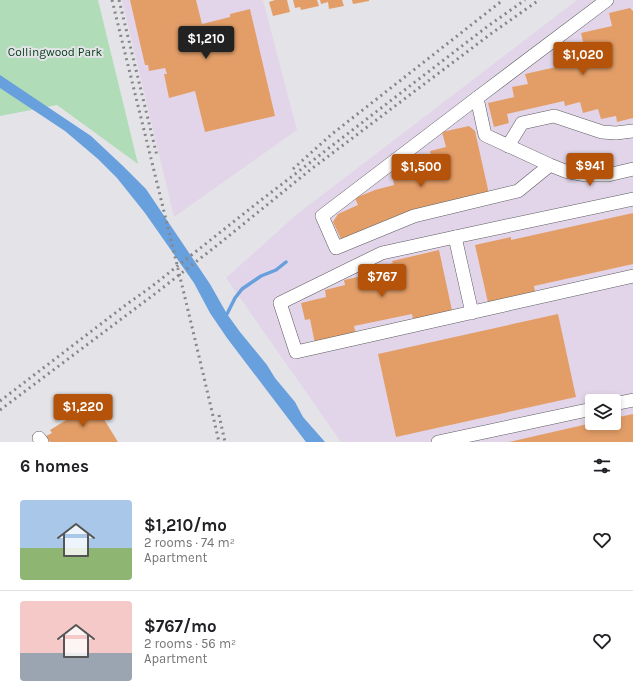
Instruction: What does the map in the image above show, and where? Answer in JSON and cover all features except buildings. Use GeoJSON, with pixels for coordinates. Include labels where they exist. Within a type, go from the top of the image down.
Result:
{"type":"FeatureCollection","features":[{"type":"Feature","properties":{"kind":"street"},"geometry":{"type":"LineString","coordinates":[[550,165],[518,191],[414,216],[336,248],[322,216],[606,0]]}},
{"type":"Feature","properties":{"kind":"street"},"geometry":{"type":"LineString","coordinates":[[477,98],[485,135],[508,146],[565,171],[586,175],[608,175],[633,169]]}},
{"type":"Feature","properties":{"kind":"street"},"geometry":{"type":"LineString","coordinates":[[508,146],[522,123],[554,116],[602,132],[616,133],[633,131]]}},
{"type":"Feature","properties":{"kind":"street"},"geometry":{"type":"LineString","coordinates":[[633,199],[382,253],[280,303],[296,352],[633,276]]}},
{"type":"Feature","properties":{"kind":"street"},"geometry":{"type":"LineString","coordinates":[[455,237],[472,313]]}},
{"type":"Feature","properties":{"kind":"street"},"geometry":{"type":"LineString","coordinates":[[621,403],[633,400]]}},
{"type":"Feature","properties":{"kind":"street"},"geometry":{"type":"LineString","coordinates":[[438,442],[585,410]]}},
{"type":"Feature","properties":{"kind":"shaded area"},"geometry":{"type":"Polygon","coordinates":[[[122,0],[263,0],[297,130],[174,217],[122,0]]]}},
{"type":"Feature","properties":{"kind":"shaded area"},"geometry":{"type":"Polygon","coordinates":[[[577,0],[633,0],[633,442],[341,442],[226,278],[296,215],[577,0]]]}},
{"type":"Feature","properties":{"kind":"green space","name":"Collingwood Park"},"geometry":{"type":"Polygon","coordinates":[[[0,0],[98,0],[138,164],[57,105],[0,116],[0,0]]]}},
{"type":"Feature","properties":{"kind":"water"},"geometry":{"type":"Polygon","coordinates":[[[0,75],[91,136],[146,189],[210,284],[227,314],[295,402],[303,417],[325,442],[306,442],[227,338],[210,313],[194,283],[145,213],[117,178],[98,159],[65,131],[0,88],[0,75]]]}},
{"type":"Feature","properties":{"kind":"waterway"},"geometry":{"type":"LineString","coordinates":[[227,314],[235,298],[242,289],[261,276],[276,270],[286,262]]}},
{"type":"Feature","properties":{"kind":"railway"},"geometry":{"type":"LineString","coordinates":[[112,0],[219,442]]}},
{"type":"Feature","properties":{"kind":"railway"},"geometry":{"type":"LineString","coordinates":[[119,0],[157,156]]}},
{"type":"Feature","properties":{"kind":"railway"},"geometry":{"type":"LineString","coordinates":[[293,169],[332,134],[503,0]]}},
{"type":"Feature","properties":{"kind":"railway"},"geometry":{"type":"LineString","coordinates":[[0,401],[151,287],[256,204],[488,26],[525,0]]}},
{"type":"Feature","properties":{"kind":"railway"},"geometry":{"type":"LineString","coordinates":[[0,410],[156,293],[310,170],[492,33],[539,0]]}},
{"type":"Feature","properties":{"kind":"railway"},"geometry":{"type":"LineString","coordinates":[[219,415],[225,442]]}}]}
